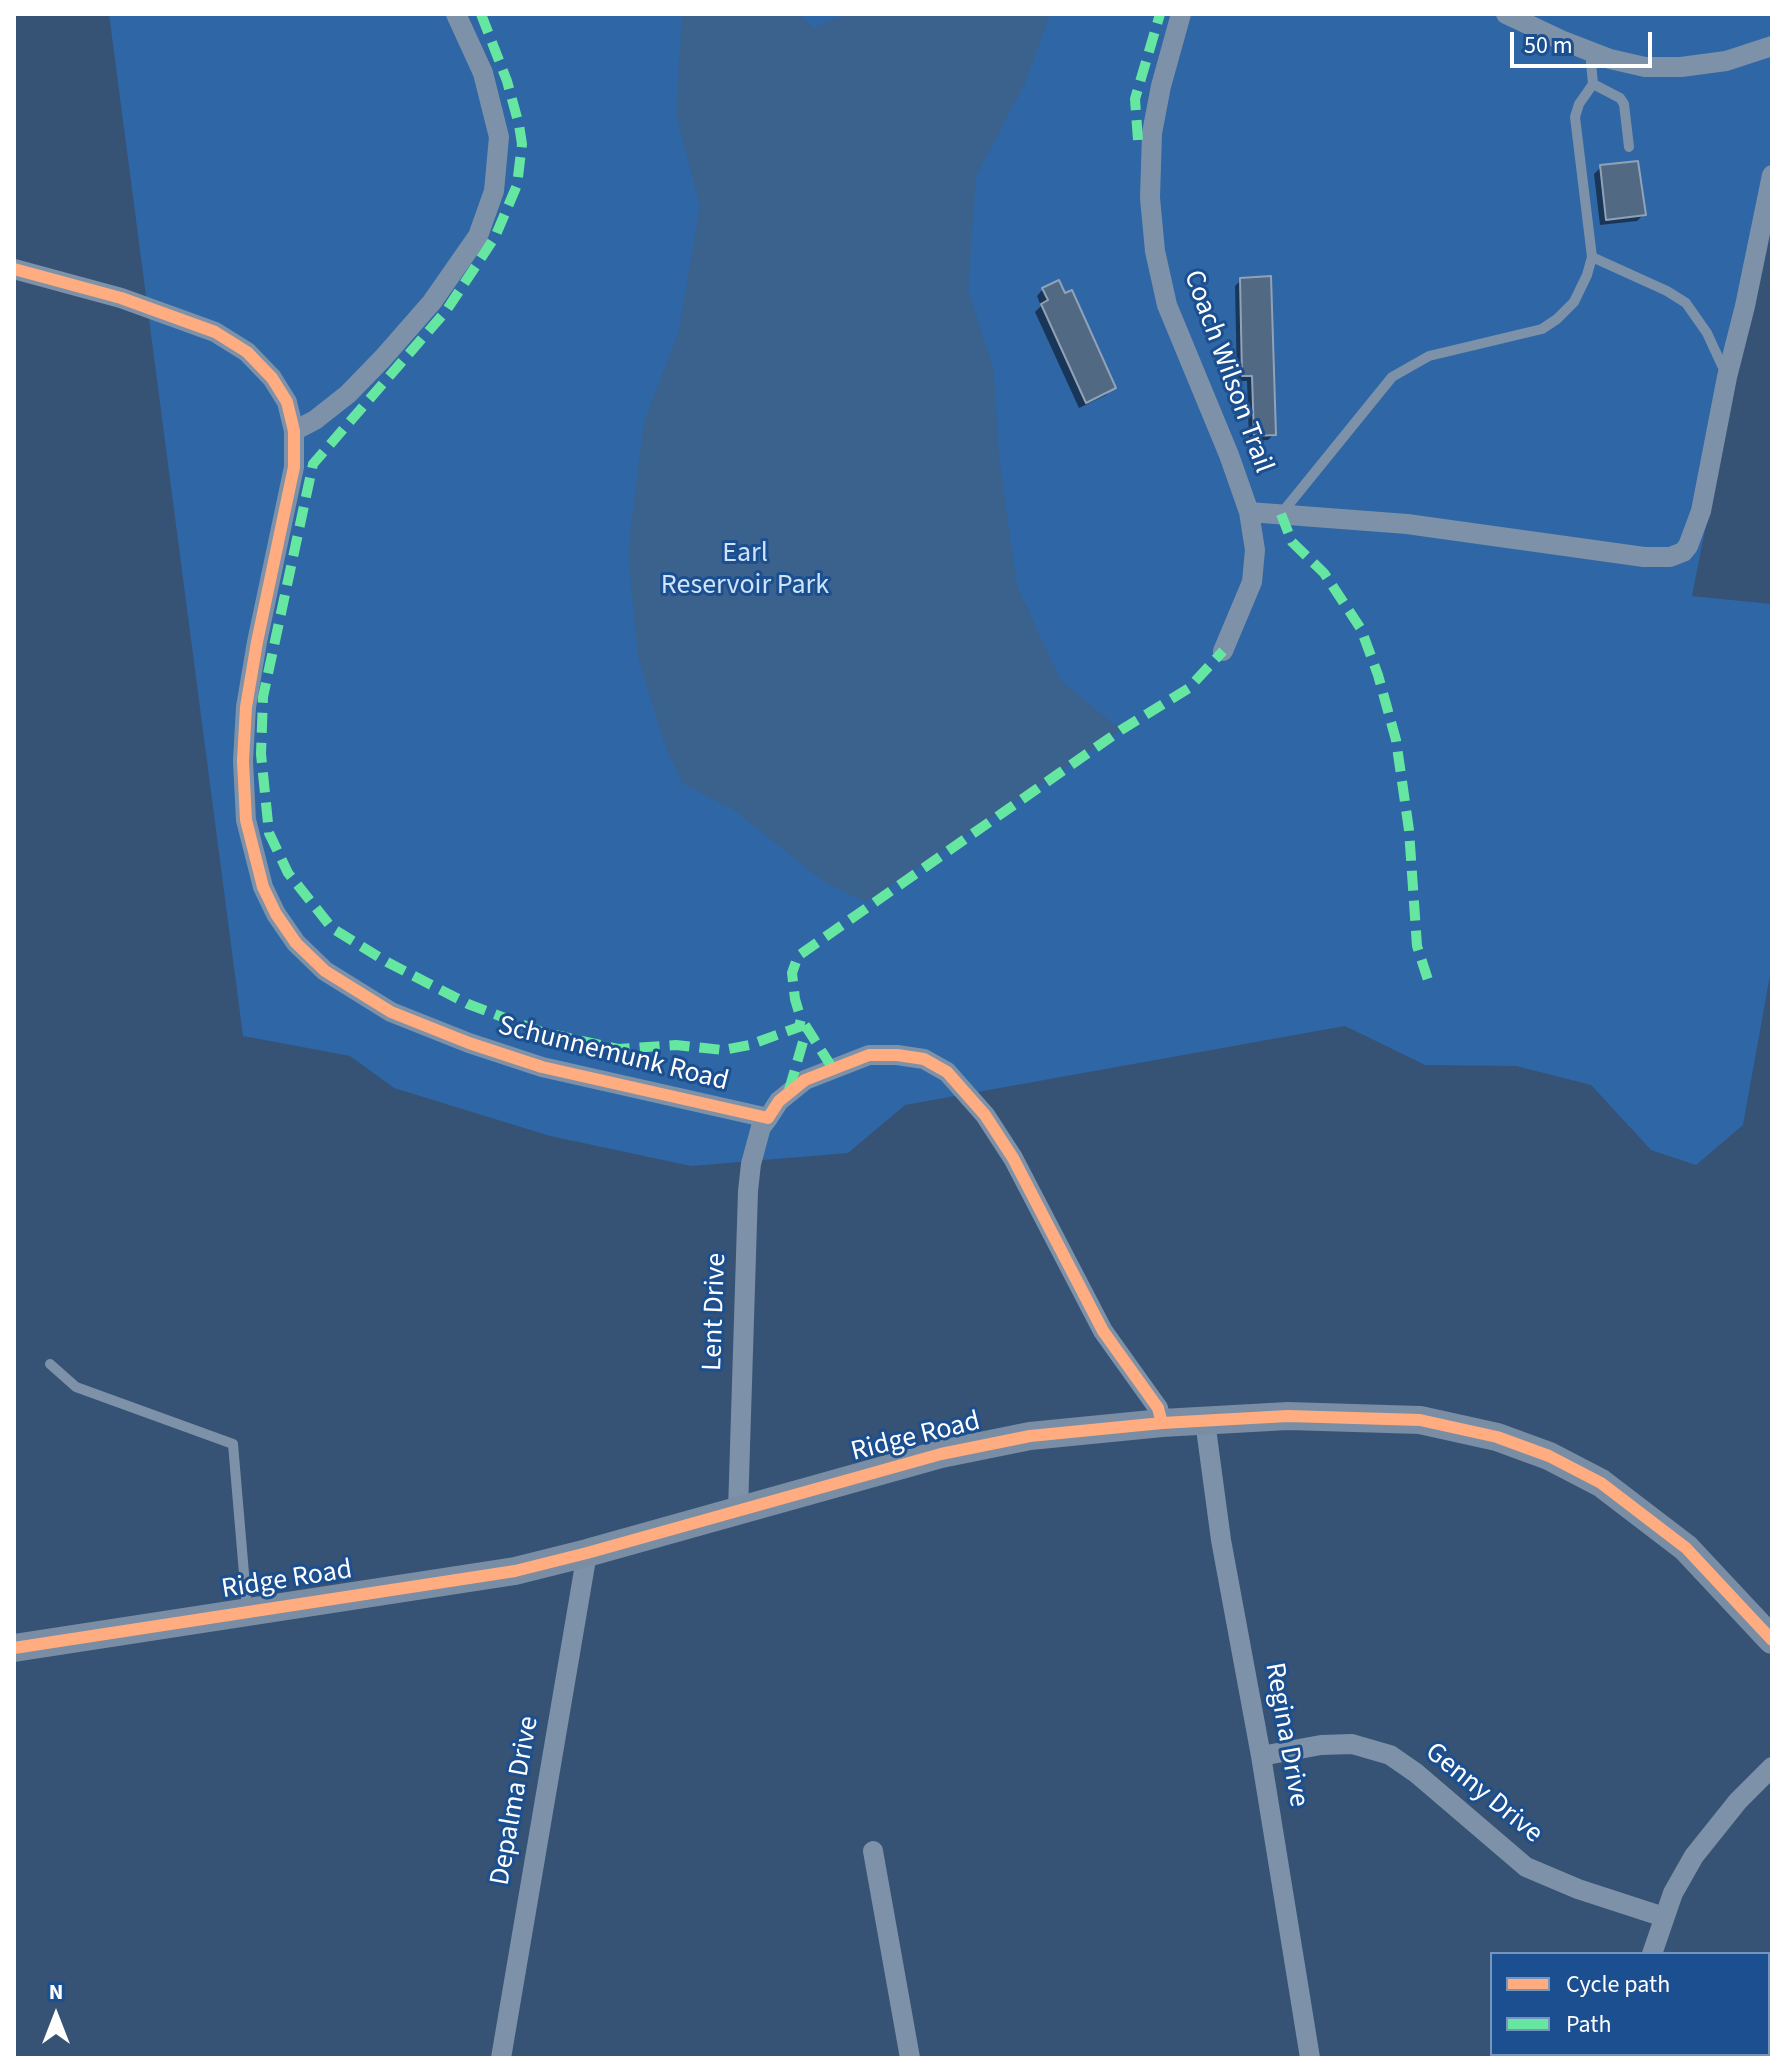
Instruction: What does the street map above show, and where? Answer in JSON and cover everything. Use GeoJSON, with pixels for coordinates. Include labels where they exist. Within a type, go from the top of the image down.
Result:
{"type":"FeatureCollection","features":[{"type":"Feature","properties":{"kind":"street"},"geometry":{"type":"LineString","coordinates":[[294,431],[315,420],[348,394],[383,358],[432,302],[478,236],[494,191],[499,137],[483,73],[456,14]]}},
{"type":"Feature","properties":{"kind":"street","name":"Coach Wilson Trail"},"geometry":{"type":"LineString","coordinates":[[1181,14],[1152,133],[1150,198],[1155,251],[1167,305],[1249,512],[1255,550],[1252,582],[1223,651]]}},
{"type":"Feature","properties":{"kind":"street"},"geometry":{"type":"LineString","coordinates":[[1506,14],[1610,59],[1645,67],[1681,67],[1726,61],[1772,46]]}},
{"type":"Feature","properties":{"kind":"street"},"geometry":{"type":"LineString","coordinates":[[1249,512],[1407,524],[1644,557],[1670,557],[1683,552],[1701,511],[1772,175]]}},
{"type":"Feature","properties":{"kind":"street","name":"Schunnemunk Road"},"geometry":{"type":"LineString","coordinates":[[14,269],[121,298],[215,332],[247,352],[272,378],[287,402],[294,431],[294,467],[257,642],[246,707],[243,761],[246,820],[263,887],[289,934],[325,971],[391,1012],[469,1043],[542,1067],[768,1118]]}},
{"type":"Feature","properties":{"kind":"street"},"geometry":{"type":"LineString","coordinates":[[768,1118],[779,1101],[805,1080],[869,1055],[924,1059],[947,1072],[985,1115],[1013,1158],[1103,1331],[1158,1408],[1162,1423]]}},
{"type":"Feature","properties":{"kind":"street","name":"Lent Drive"},"geometry":{"type":"LineString","coordinates":[[738,1511],[748,1191],[751,1164],[761,1127],[768,1118]]}},
{"type":"Feature","properties":{"kind":"street","name":"Ridge Road"},"geometry":{"type":"LineString","coordinates":[[14,1648],[515,1571],[941,1454],[1030,1436],[1162,1423],[1288,1416],[1420,1420],[1497,1437],[1549,1456],[1601,1483],[1686,1548],[1772,1640]]}},
{"type":"Feature","properties":{"kind":"street","name":"Regina Drive"},"geometry":{"type":"LineString","coordinates":[[1205,1421],[1221,1540],[1261,1756],[1310,2058]]}},
{"type":"Feature","properties":{"kind":"street","name":"Depalma Drive"},"geometry":{"type":"LineString","coordinates":[[501,2058],[587,1553]]}},
{"type":"Feature","properties":{"kind":"street","name":"Genny Drive"},"geometry":{"type":"LineString","coordinates":[[1261,1756],[1321,1745],[1352,1744],[1390,1755],[1416,1773],[1526,1867],[1578,1889],[1664,1917]]}},
{"type":"Feature","properties":{"kind":"street"},"geometry":{"type":"LineString","coordinates":[[1653,1952],[1673,1893],[1694,1856],[1738,1801],[1772,1767]]}},
{"type":"Feature","properties":{"kind":"street"},"geometry":{"type":"LineString","coordinates":[[873,1851],[910,2058]]}},
{"type":"Feature","properties":{"kind":"lane"},"geometry":{"type":"LineString","coordinates":[[1281,514],[1392,377],[1429,356],[1542,329],[1574,302],[1592,257],[1575,117],[1579,104],[1593,84],[1590,51]]}},
{"type":"Feature","properties":{"kind":"lane"},"geometry":{"type":"LineString","coordinates":[[1593,84],[1620,98],[1624,104],[1629,147]]}},
{"type":"Feature","properties":{"kind":"lane"},"geometry":{"type":"LineString","coordinates":[[1592,257],[1667,291],[1686,303],[1707,333],[1727,377]]}},
{"type":"Feature","properties":{"kind":"lane"},"geometry":{"type":"LineString","coordinates":[[50,1364],[76,1387],[233,1444],[247,1611]]}},
{"type":"Feature","properties":{"kind":"green space","name":"Earl Reservoir Park"},"geometry":{"type":"Polygon","coordinates":[[[109,14],[1772,14],[1772,190],[1692,596],[1772,604],[1772,964],[1743,1125],[1696,1165],[1651,1150],[1591,1085],[1516,1066],[1425,1065],[1345,1026],[905,1105],[848,1153],[691,1166],[550,1136],[394,1088],[350,1056],[243,1036],[109,14]]]}},
{"type":"Feature","properties":{"kind":"shaded area"},"geometry":{"type":"Polygon","coordinates":[[[682,14],[800,14],[814,28],[846,14],[1050,14],[1024,85],[976,176],[968,289],[994,371],[999,458],[1017,586],[1061,681],[1121,730],[866,902],[824,882],[734,810],[683,784],[666,748],[638,657],[628,552],[644,422],[678,334],[700,206],[676,114],[682,14]]]}},
{"type":"Feature","properties":{"kind":"building"},"geometry":{"type":"Polygon","coordinates":[[[1638,161],[1646,215],[1606,220],[1600,165],[1638,161]]]}},
{"type":"Feature","properties":{"kind":"building"},"geometry":{"type":"Polygon","coordinates":[[[1271,276],[1276,435],[1254,436],[1252,376],[1242,376],[1240,278],[1271,276]]]}},
{"type":"Feature","properties":{"kind":"building"},"geometry":{"type":"Polygon","coordinates":[[[1059,280],[1065,293],[1072,290],[1116,388],[1086,403],[1041,304],[1048,300],[1042,288],[1059,280]]]}},
{"type":"Feature","properties":{"kind":"marked path"},"geometry":{"type":"LineString","coordinates":[[481,14],[507,81],[519,125],[522,144],[517,185],[495,237],[446,311],[313,464],[263,697],[261,754],[269,833],[288,873],[332,928],[387,962],[468,1004],[542,1032],[618,1049],[676,1045],[723,1050],[749,1045],[799,1027],[801,1019],[792,973],[798,956],[1121,730],[1189,688],[1223,651]]}},
{"type":"Feature","properties":{"kind":"marked path"},"geometry":{"type":"LineString","coordinates":[[1138,140],[1135,99],[1160,14]]}},
{"type":"Feature","properties":{"kind":"marked path"},"geometry":{"type":"LineString","coordinates":[[1281,514],[1292,542],[1324,573],[1361,629],[1378,675],[1396,740],[1409,830],[1417,946],[1430,986]]}},
{"type":"Feature","properties":{"kind":"marked path"},"geometry":{"type":"LineString","coordinates":[[805,1025],[833,1069]]}},
{"type":"Feature","properties":{"kind":"marked path"},"geometry":{"type":"LineString","coordinates":[[789,1090],[807,1028]]}},
{"type":"Feature","properties":{"kind":"cycle path"},"geometry":{"type":"LineString","coordinates":[[14,269],[121,298],[215,332],[247,352],[272,378],[287,402],[294,431],[294,467],[257,642],[246,707],[243,761],[246,820],[263,887],[276,914],[296,943],[325,971],[391,1012],[469,1043],[542,1067],[768,1118],[779,1101],[805,1080],[869,1055],[924,1059],[947,1072],[985,1115],[1013,1158],[1103,1331],[1158,1408],[1162,1423]]}},
{"type":"Feature","properties":{"kind":"cycle path"},"geometry":{"type":"LineString","coordinates":[[14,1648],[515,1571],[941,1454],[1030,1436],[1162,1423],[1288,1416],[1420,1420],[1497,1437],[1549,1456],[1601,1483],[1686,1548],[1772,1640]]}}]}
